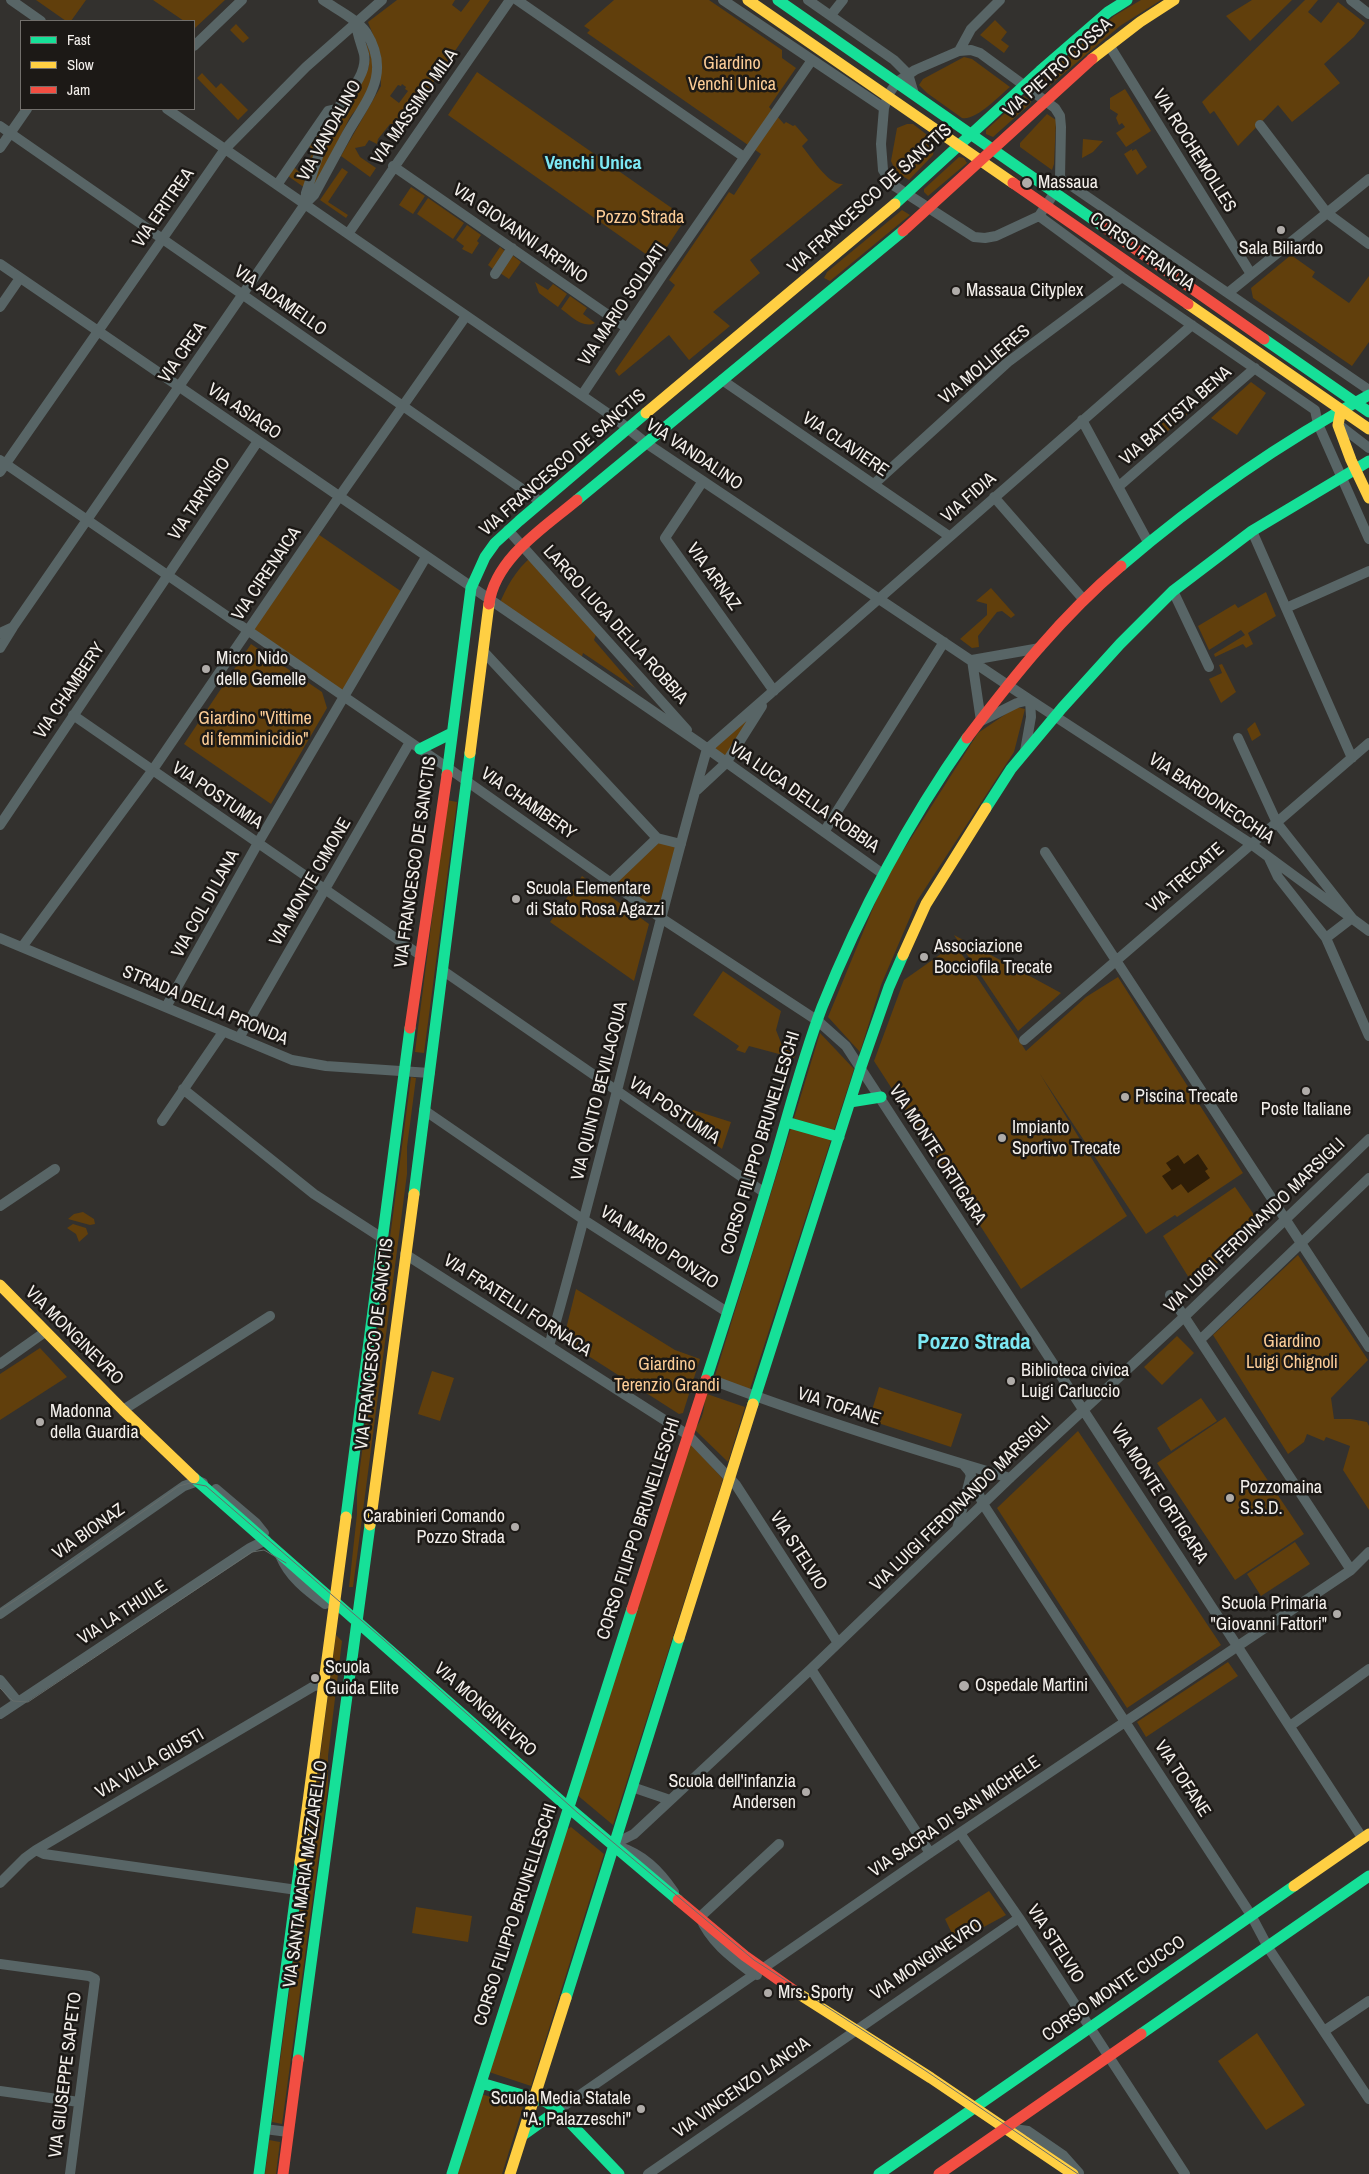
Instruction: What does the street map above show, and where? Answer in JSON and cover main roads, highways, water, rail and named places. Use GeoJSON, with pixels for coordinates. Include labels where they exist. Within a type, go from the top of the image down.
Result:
{"type":"FeatureCollection","features":[{"type":"Feature","properties":{"kind":"tram line"},"geometry":{"type":"LineString","coordinates":[[0,1610],[44,1582],[179,1486],[190,1483],[206,1486],[384,1640],[578,1813],[754,1960],[926,2071],[1078,2174]]}},
{"type":"Feature","properties":{"kind":"tram line"},"geometry":{"type":"LineString","coordinates":[[0,1688],[13,1701],[28,1702],[252,1552],[264,1550],[286,1563]]}},
{"type":"Feature","properties":{"kind":"place","name":"Massaua"},"geometry":{"type":"Point","coordinates":[1027,183]}},
{"type":"Feature","properties":{"kind":"place","name":"Sala Biliardo"},"geometry":{"type":"Point","coordinates":[1281,230]}},
{"type":"Feature","properties":{"kind":"place","name":"Massaua Cityplex"},"geometry":{"type":"Point","coordinates":[956,291]}},
{"type":"Feature","properties":{"kind":"place","name":"Micro Nido delle Gemelle"},"geometry":{"type":"Point","coordinates":[206,669]}},
{"type":"Feature","properties":{"kind":"place","name":"Scuola Elementare di Stato Rosa Agazzi"},"geometry":{"type":"Point","coordinates":[516,899]}},
{"type":"Feature","properties":{"kind":"place","name":"Associazione Bocciofila Trecate"},"geometry":{"type":"Point","coordinates":[924,957]}},
{"type":"Feature","properties":{"kind":"place","name":"Poste Italiane"},"geometry":{"type":"Point","coordinates":[1306,1091]}},
{"type":"Feature","properties":{"kind":"place","name":"Piscina Trecate"},"geometry":{"type":"Point","coordinates":[1125,1097]}},
{"type":"Feature","properties":{"kind":"place","name":"Impianto Sportivo Trecate"},"geometry":{"type":"Point","coordinates":[1002,1138]}},
{"type":"Feature","properties":{"kind":"place","name":"Biblioteca civica Luigi Carluccio"},"geometry":{"type":"Point","coordinates":[1011,1381]}},
{"type":"Feature","properties":{"kind":"place","name":"Madonna della Guardia"},"geometry":{"type":"Point","coordinates":[40,1422]}},
{"type":"Feature","properties":{"kind":"place","name":"Pozzomaina S.S.D."},"geometry":{"type":"Point","coordinates":[1230,1498]}},
{"type":"Feature","properties":{"kind":"place","name":"Carabinieri Comando Pozzo Strada"},"geometry":{"type":"Point","coordinates":[515,1527]}},
{"type":"Feature","properties":{"kind":"place","name":"Scuola Primaria \"Giovanni Fattori\""},"geometry":{"type":"Point","coordinates":[1337,1614]}},
{"type":"Feature","properties":{"kind":"place","name":"Scuola Guida Elite"},"geometry":{"type":"Point","coordinates":[315,1678]}},
{"type":"Feature","properties":{"kind":"place","name":"Ospedale Martini"},"geometry":{"type":"Point","coordinates":[964,1686]}},
{"type":"Feature","properties":{"kind":"place","name":"Scuola dell'infanzia Andersen"},"geometry":{"type":"Point","coordinates":[806,1792]}},
{"type":"Feature","properties":{"kind":"place","name":"Mrs. Sporty"},"geometry":{"type":"Point","coordinates":[768,1993]}},
{"type":"Feature","properties":{"kind":"place","name":"Scuola Media Statale \"A. Palazzeschi\""},"geometry":{"type":"Point","coordinates":[641,2109]}},
{"type":"Feature","properties":{"kind":"district","name":"Venchi Unica"},"geometry":{"type":"Point","coordinates":[593,164]}},
{"type":"Feature","properties":{"kind":"district","name":"Pozzo Strada"},"geometry":{"type":"Point","coordinates":[974,1343]}},
{"type":"Feature","properties":{"kind":"park label","name":"Giardino Venchi Unica"},"geometry":{"type":"Point","coordinates":[732,74]}},
{"type":"Feature","properties":{"kind":"park label","name":"Giardino \"Vittime di femminicidio\""},"geometry":{"type":"Point","coordinates":[255,730]}},
{"type":"Feature","properties":{"kind":"park label","name":"Giardino Luigi Chignoli"},"geometry":{"type":"Point","coordinates":[1292,1352]}},
{"type":"Feature","properties":{"kind":"park label","name":"Giardino Terenzio Grandi"},"geometry":{"type":"Point","coordinates":[667,1375]}}]}
